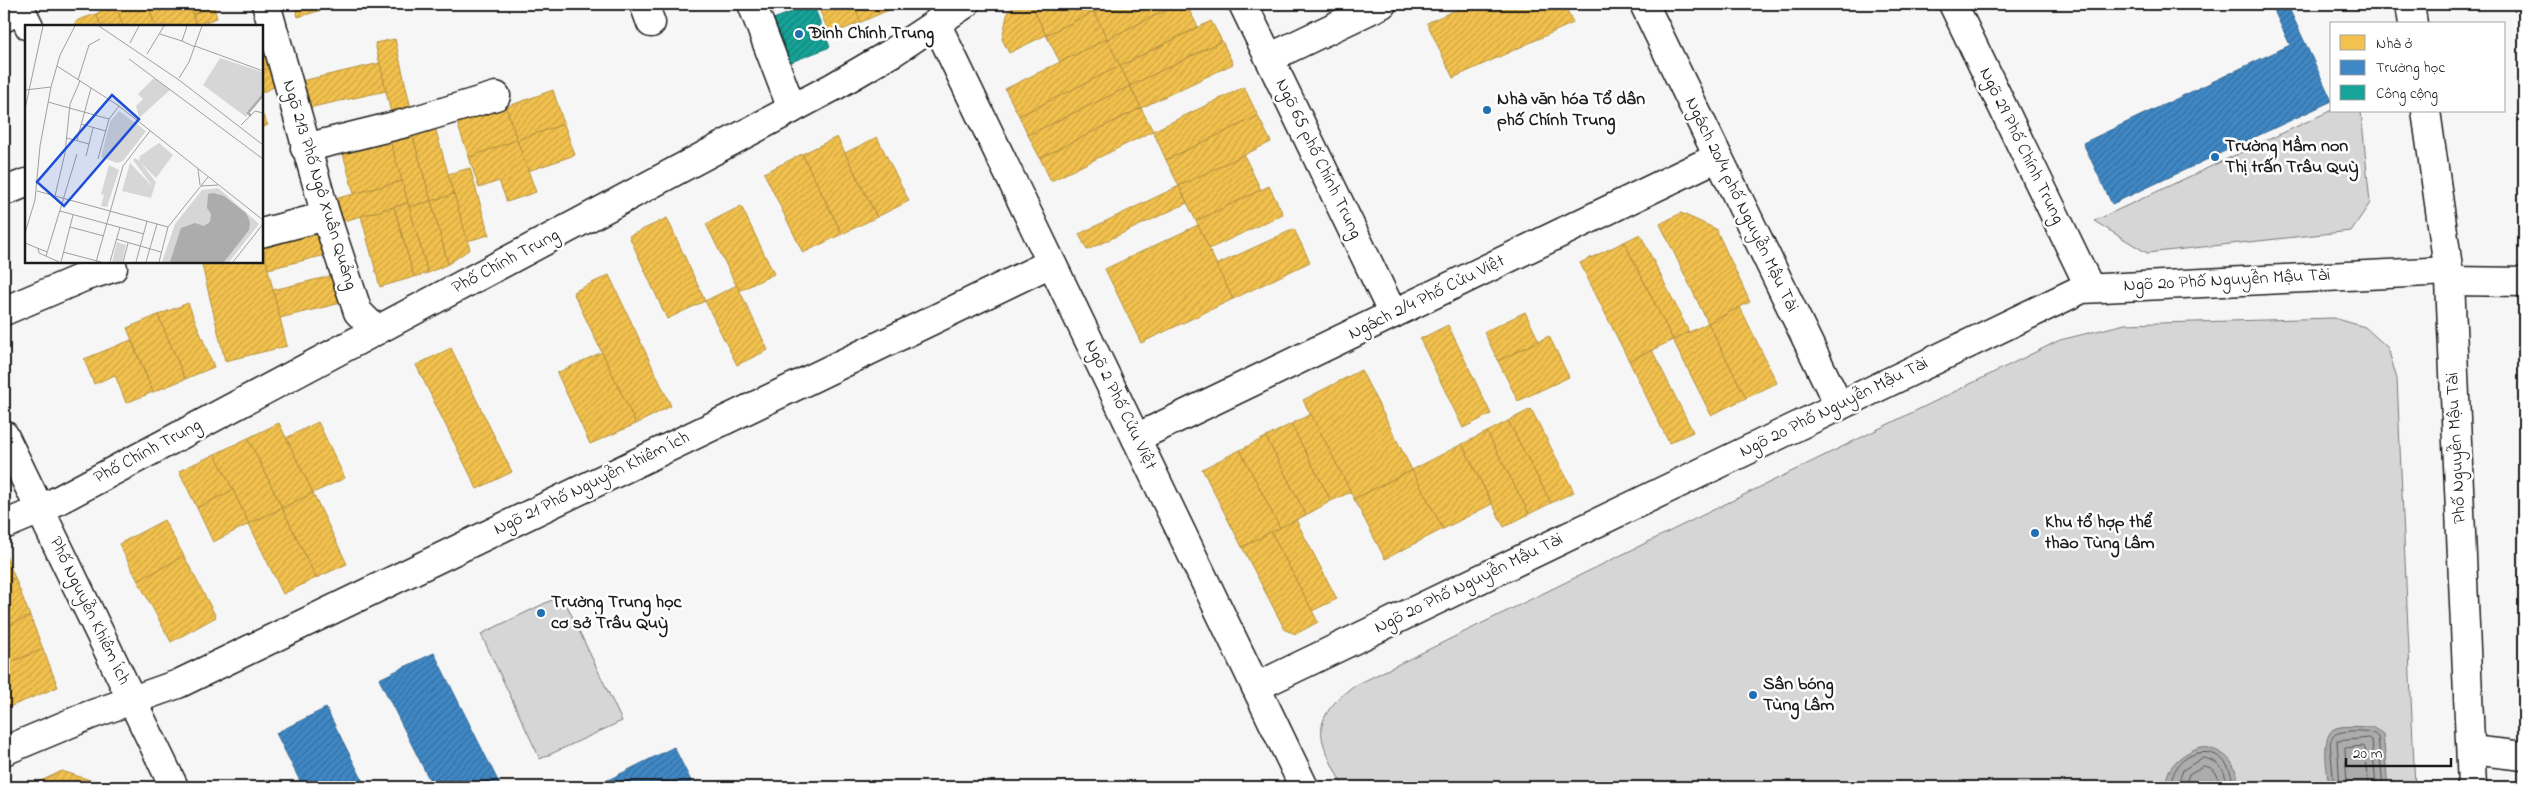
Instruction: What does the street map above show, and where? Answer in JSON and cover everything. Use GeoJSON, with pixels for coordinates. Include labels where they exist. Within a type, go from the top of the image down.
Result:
{"type":"FeatureCollection","features":[{"type":"Feature","properties":{"kind":"street","name":"Ngõ 213 Phố Ngô Xuân Quảng"},"geometry":{"type":"LineString","coordinates":[[266,4],[326,216],[358,312],[376,330]]}},
{"type":"Feature","properties":{"kind":"street"},"geometry":{"type":"LineString","coordinates":[[752,4],[792,109]]}},
{"type":"Feature","properties":{"kind":"street","name":"Phố Chính Trung"},"geometry":{"type":"LineString","coordinates":[[4,524],[40,510],[792,109],[876,62],[965,4]]}},
{"type":"Feature","properties":{"kind":"street","name":"Ngõ 65 phố Chính Trung"},"geometry":{"type":"LineString","coordinates":[[1243,4],[1393,314]]}},
{"type":"Feature","properties":{"kind":"street"},"geometry":{"type":"LineString","coordinates":[[1269,58],[1382,4]]}},
{"type":"Feature","properties":{"kind":"street","name":"Ngách 20/4 phố Nguyễn Mậu Tài"},"geometry":{"type":"LineString","coordinates":[[1644,4],[1839,406]]}},
{"type":"Feature","properties":{"kind":"street","name":"Ngõ 29 Phố Chính Trung"},"geometry":{"type":"LineString","coordinates":[[1953,4],[2090,288]]}},
{"type":"Feature","properties":{"kind":"street"},"geometry":{"type":"LineString","coordinates":[[2410,4],[2413,22]]}},
{"type":"Feature","properties":{"kind":"street","name":"Ngõ 2 Phố Cửu Việt"},"geometry":{"type":"LineString","coordinates":[[936,23],[1304,787]]}},
{"type":"Feature","properties":{"kind":"street"},"geometry":{"type":"LineString","coordinates":[[306,148],[406,123],[496,96]]}},
{"type":"Feature","properties":{"kind":"street","name":"Phố Nguyễn Mậu Tài"},"geometry":{"type":"LineString","coordinates":[[2426,112],[2449,276],[2472,787]]}},
{"type":"Feature","properties":{"kind":"street","name":"Ngách 2/4 Phố Cửu Việt"},"geometry":{"type":"LineString","coordinates":[[1136,438],[1718,157]]}},
{"type":"Feature","properties":{"kind":"street"},"geometry":{"type":"LineString","coordinates":[[262,232],[326,216]]}},
{"type":"Feature","properties":{"kind":"street","name":"Ngõ 21 Phố Nguyễn Khiêm Ích"},"geometry":{"type":"LineString","coordinates":[[4,751],[90,715],[178,684],[1051,262]]}},
{"type":"Feature","properties":{"kind":"street"},"geometry":{"type":"LineString","coordinates":[[4,311],[84,277],[113,268]]}},
{"type":"Feature","properties":{"kind":"street","name":"Ngõ 20 Phố Nguyễn Mậu Tài"},"geometry":{"type":"LineString","coordinates":[[1256,687],[2072,293],[2090,288],[2449,276],[2524,282]]}},
{"type":"Feature","properties":{"kind":"street","name":"Phố Nguyễn Khiêm Ích"},"geometry":{"type":"LineString","coordinates":[[4,435],[174,787]]}},
{"type":"Feature","properties":{"kind":"street"},"geometry":{"type":"LineString","coordinates":[[2471,750],[2524,756]]}},
{"type":"Feature","properties":{"kind":"shaded area"},"geometry":{"type":"Polygon","coordinates":[[[2330,111],[2361,112],[2370,203],[2351,231],[2147,253],[2094,221],[2330,111]]]}},
{"type":"Feature","properties":{"kind":"shaded area","name":"Khu tổ hợp thể thao Tùng Lâm"},"geometry":{"type":"Polygon","coordinates":[[[2334,318],[2365,327],[2388,348],[2397,379],[2415,787],[1343,787],[1329,757],[1322,734],[1323,723],[1337,700],[1352,687],[2060,340],[2125,324],[2334,318]]]}},
{"type":"Feature","properties":{"kind":"shaded area"},"geometry":{"type":"Polygon","coordinates":[[[562,595],[622,721],[540,759],[481,634],[562,595]]]}},
{"type":"Feature","properties":{"kind":"water"},"geometry":{"type":"Polygon","coordinates":[[[2344,727],[2372,727],[2383,734],[2388,787],[2329,787],[2326,746],[2331,732],[2336,728],[2344,727]]]}},
{"type":"Feature","properties":{"kind":"water"},"geometry":{"type":"Polygon","coordinates":[[[2200,747],[2209,748],[2223,754],[2233,764],[2238,787],[2166,787],[2166,780],[2171,767],[2181,757],[2200,747]]]}},
{"type":"Feature","properties":{"kind":"building: Nhà ở"},"geometry":{"type":"Polygon","coordinates":[[[112,4],[116,4],[123,25],[101,25],[96,14],[112,4]]]}},
{"type":"Feature","properties":{"kind":"building: Nhà ở"},"geometry":{"type":"Polygon","coordinates":[[[116,4],[148,4],[155,25],[123,25],[116,4]]]}},
{"type":"Feature","properties":{"kind":"building: Nhà ở"},"geometry":{"type":"Polygon","coordinates":[[[148,4],[189,4],[196,25],[155,25],[148,4]]]}},
{"type":"Feature","properties":{"kind":"building: Nhà ở"},"geometry":{"type":"Polygon","coordinates":[[[189,4],[212,4],[214,7],[193,14],[189,4]]]}},
{"type":"Feature","properties":{"kind":"building: Nhà ở"},"geometry":{"type":"Polygon","coordinates":[[[294,4],[338,4],[339,5],[298,17],[294,4]]]}},
{"type":"Feature","properties":{"kind":"building: Nhà ở"},"geometry":{"type":"Polygon","coordinates":[[[817,4],[854,4],[861,22],[830,35],[817,4]]]}},
{"type":"Feature","properties":{"kind":"building: Nhà ở"},"geometry":{"type":"Polygon","coordinates":[[[854,4],[888,4],[891,9],[861,22],[854,4]]]}},
{"type":"Feature","properties":{"kind":"building: Nhà ở"},"geometry":{"type":"Polygon","coordinates":[[[888,4],[904,4],[891,9],[888,4]]]}},
{"type":"Feature","properties":{"kind":"building: Nhà ở"},"geometry":{"type":"Polygon","coordinates":[[[1022,4],[1031,4],[1046,35],[1009,53],[1002,39],[1008,11],[1022,4]]]}},
{"type":"Feature","properties":{"kind":"building: Nhà ở"},"geometry":{"type":"Polygon","coordinates":[[[1031,4],[1089,4],[1094,12],[1046,35],[1031,4]]]}},
{"type":"Feature","properties":{"kind":"building: Nhà ở"},"geometry":{"type":"Polygon","coordinates":[[[1089,4],[1110,4],[1094,12],[1089,4]]]}},
{"type":"Feature","properties":{"kind":"building: Nhà ở"},"geometry":{"type":"Polygon","coordinates":[[[1110,4],[1179,4],[1107,39],[1094,12],[1110,4]]]}},
{"type":"Feature","properties":{"kind":"building: Nhà ở"},"geometry":{"type":"Polygon","coordinates":[[[1179,4],[1186,4],[1198,27],[1120,66],[1107,39],[1179,4]]]}},
{"type":"Feature","properties":{"kind":"building: Nhà ở"},"geometry":{"type":"Polygon","coordinates":[[[1468,4],[1564,4],[1573,23],[1453,78],[1427,23],[1468,4]]]}},
{"type":"Feature","properties":{"kind":"building: Nhà ở"},"geometry":{"type":"Polygon","coordinates":[[[214,7],[217,18],[196,25],[193,14],[214,7]]]}},
{"type":"Feature","properties":{"kind":"building: Nhà ở"},"geometry":{"type":"Polygon","coordinates":[[[1094,12],[1107,39],[1060,62],[1046,35],[1094,12]]]}},
{"type":"Feature","properties":{"kind":"building: Nhà ở"},"geometry":{"type":"Polygon","coordinates":[[[96,14],[101,25],[73,25],[78,20],[96,14]]]}},
{"type":"Feature","properties":{"kind":"building: Nhà ở"},"geometry":{"type":"Polygon","coordinates":[[[1211,21],[1222,41],[1130,86],[1120,66],[1211,21]]]}},
{"type":"Feature","properties":{"kind":"building: Nhà ở"},"geometry":{"type":"Polygon","coordinates":[[[395,39],[412,113],[392,118],[375,43],[395,39]]]}},
{"type":"Feature","properties":{"kind":"building: Nhà ở"},"geometry":{"type":"Polygon","coordinates":[[[1107,39],[1120,66],[1019,116],[1005,89],[1107,39]]]}},
{"type":"Feature","properties":{"kind":"building: Nhà ở"},"geometry":{"type":"Polygon","coordinates":[[[1222,41],[1233,64],[1141,108],[1130,86],[1222,41]]]}},
{"type":"Feature","properties":{"kind":"building: Nhà ở"},"geometry":{"type":"Polygon","coordinates":[[[262,46],[272,66],[262,71],[262,46]]]}},
{"type":"Feature","properties":{"kind":"building: Nhà ở"},"geometry":{"type":"Polygon","coordinates":[[[380,63],[386,91],[303,109],[297,82],[380,63]]]}},
{"type":"Feature","properties":{"kind":"building: Nhà ở"},"geometry":{"type":"Polygon","coordinates":[[[272,66],[280,84],[262,93],[262,71],[272,66]]]}},
{"type":"Feature","properties":{"kind":"building: Nhà ở"},"geometry":{"type":"Polygon","coordinates":[[[1120,66],[1130,86],[1028,135],[1019,116],[1120,66]]]}},
{"type":"Feature","properties":{"kind":"building: Nhà ở"},"geometry":{"type":"Polygon","coordinates":[[[1130,86],[1141,108],[1040,158],[1028,135],[1130,86]]]}},
{"type":"Feature","properties":{"kind":"building: Nhà ở"},"geometry":{"type":"Polygon","coordinates":[[[1244,87],[1258,116],[1166,160],[1153,131],[1244,87]]]}},
{"type":"Feature","properties":{"kind":"building: Nhà ở"},"geometry":{"type":"Polygon","coordinates":[[[553,90],[564,124],[517,140],[506,107],[553,90]]]}},
{"type":"Feature","properties":{"kind":"building: Nhà ở"},"geometry":{"type":"Polygon","coordinates":[[[506,107],[517,140],[469,157],[457,123],[506,107]]]}},
{"type":"Feature","properties":{"kind":"building: Nhà ở"},"geometry":{"type":"Polygon","coordinates":[[[1141,108],[1153,131],[1051,181],[1040,158],[1141,108]]]}},
{"type":"Feature","properties":{"kind":"building: Nhà ở"},"geometry":{"type":"Polygon","coordinates":[[[262,114],[268,125],[262,128],[262,114]]]}},
{"type":"Feature","properties":{"kind":"building: Nhà ở"},"geometry":{"type":"Polygon","coordinates":[[[1258,116],[1271,142],[1179,186],[1166,160],[1258,116]]]}},
{"type":"Feature","properties":{"kind":"building: Nhà ở"},"geometry":{"type":"Polygon","coordinates":[[[434,124],[454,194],[431,201],[411,130],[434,124]]]}},
{"type":"Feature","properties":{"kind":"building: Nhà ở"},"geometry":{"type":"Polygon","coordinates":[[[564,124],[575,155],[528,171],[517,140],[564,124]]]}},
{"type":"Feature","properties":{"kind":"building: Nhà ở"},"geometry":{"type":"Polygon","coordinates":[[[411,130],[431,201],[409,207],[389,137],[411,130]]]}},
{"type":"Feature","properties":{"kind":"building: Nhà ở"},"geometry":{"type":"Polygon","coordinates":[[[389,137],[402,181],[354,194],[342,150],[389,137]]]}},
{"type":"Feature","properties":{"kind":"building: Nhà ở"},"geometry":{"type":"Polygon","coordinates":[[[837,137],[877,217],[842,234],[802,154],[837,137]]]}},
{"type":"Feature","properties":{"kind":"building: Nhà ở"},"geometry":{"type":"Polygon","coordinates":[[[877,137],[909,201],[877,217],[845,153],[877,137]]]}},
{"type":"Feature","properties":{"kind":"building: Nhà ở"},"geometry":{"type":"Polygon","coordinates":[[[517,140],[536,192],[507,202],[499,181],[479,188],[469,157],[517,140]]]}},
{"type":"Feature","properties":{"kind":"building: Nhà ở"},"geometry":{"type":"Polygon","coordinates":[[[802,154],[842,234],[803,253],[764,173],[802,154]]]}},
{"type":"Feature","properties":{"kind":"building: Nhà ở"},"geometry":{"type":"Polygon","coordinates":[[[1244,155],[1261,190],[1196,221],[1179,186],[1244,155]]]}},
{"type":"Feature","properties":{"kind":"building: Nhà ở"},"geometry":{"type":"Polygon","coordinates":[[[470,168],[489,235],[467,241],[448,174],[470,168]]]}},
{"type":"Feature","properties":{"kind":"building: Nhà ở"},"geometry":{"type":"Polygon","coordinates":[[[402,181],[408,203],[333,224],[327,201],[402,181]]]}},
{"type":"Feature","properties":{"kind":"building: Nhà ở"},"geometry":{"type":"Polygon","coordinates":[[[1179,186],[1187,203],[1087,250],[1079,234],[1179,186]]]}},
{"type":"Feature","properties":{"kind":"building: Nhà ở"},"geometry":{"type":"Polygon","coordinates":[[[1269,186],[1283,214],[1209,249],[1196,221],[1269,186]]]}},
{"type":"Feature","properties":{"kind":"building: Nhà ở"},"geometry":{"type":"Polygon","coordinates":[[[454,194],[470,249],[448,264],[431,201],[454,194]]]}},
{"type":"Feature","properties":{"kind":"building: Nhà ở"},"geometry":{"type":"Polygon","coordinates":[[[431,201],[448,264],[428,273],[409,207],[431,201]]]}},
{"type":"Feature","properties":{"kind":"building: Nhà ở"},"geometry":{"type":"Polygon","coordinates":[[[408,203],[428,273],[414,277],[394,207],[408,203]]]}},
{"type":"Feature","properties":{"kind":"building: Nhà ở"},"geometry":{"type":"Polygon","coordinates":[[[741,206],[774,274],[739,291],[706,224],[741,206]]]}},
{"type":"Feature","properties":{"kind":"building: Nhà ở"},"geometry":{"type":"Polygon","coordinates":[[[394,207],[414,277],[380,287],[361,216],[394,207]]]}},
{"type":"Feature","properties":{"kind":"building: Nhà ở"},"geometry":{"type":"Polygon","coordinates":[[[1681,213],[1716,229],[1750,302],[1708,323],[1660,224],[1681,213]]]}},
{"type":"Feature","properties":{"kind":"building: Nhà ở"},"geometry":{"type":"Polygon","coordinates":[[[667,218],[705,301],[667,319],[629,236],[667,218]]]}},
{"type":"Feature","properties":{"kind":"building: Nhà ở"},"geometry":{"type":"Polygon","coordinates":[[[1198,225],[1233,299],[1141,343],[1105,269],[1198,225]]]}},
{"type":"Feature","properties":{"kind":"building: Nhà ở"},"geometry":{"type":"Polygon","coordinates":[[[325,229],[330,254],[268,269],[262,245],[325,229]]]}},
{"type":"Feature","properties":{"kind":"building: Nhà ở"},"geometry":{"type":"Polygon","coordinates":[[[1294,229],[1310,262],[1233,299],[1216,265],[1294,229]]]}},
{"type":"Feature","properties":{"kind":"building: Nhà ở"},"geometry":{"type":"Polygon","coordinates":[[[1640,234],[1689,332],[1673,340],[1624,242],[1640,234]]]}},
{"type":"Feature","properties":{"kind":"building: Nhà ở"},"geometry":{"type":"Polygon","coordinates":[[[1624,242],[1673,340],[1629,361],[1580,263],[1624,242]]]}},
{"type":"Feature","properties":{"kind":"building: Nhà ở"},"geometry":{"type":"Polygon","coordinates":[[[262,245],[287,346],[225,361],[201,262],[262,262],[262,245]]]}},
{"type":"Feature","properties":{"kind":"building: Nhà ở"},"geometry":{"type":"Polygon","coordinates":[[[339,274],[345,302],[280,318],[273,290],[339,274]]]}},
{"type":"Feature","properties":{"kind":"building: Nhà ở"},"geometry":{"type":"Polygon","coordinates":[[[609,275],[671,406],[636,424],[573,292],[609,275]]]}},
{"type":"Feature","properties":{"kind":"building: Nhà ở"},"geometry":{"type":"Polygon","coordinates":[[[737,285],[768,350],[737,365],[705,301],[737,285]]]}},
{"type":"Feature","properties":{"kind":"building: Nhà ở"},"geometry":{"type":"Polygon","coordinates":[[[188,303],[214,367],[185,379],[158,315],[188,303]]]}},
{"type":"Feature","properties":{"kind":"building: Nhà ở"},"geometry":{"type":"Polygon","coordinates":[[[1740,307],[1777,383],[1746,398],[1708,323],[1740,307]]]}},
{"type":"Feature","properties":{"kind":"building: Nhà ở"},"geometry":{"type":"Polygon","coordinates":[[[1525,312],[1539,341],[1498,361],[1484,332],[1525,312]]]}},
{"type":"Feature","properties":{"kind":"building: Nhà ở"},"geometry":{"type":"Polygon","coordinates":[[[158,315],[185,379],[153,392],[127,328],[158,315]]]}},
{"type":"Feature","properties":{"kind":"building: Nhà ở"},"geometry":{"type":"Polygon","coordinates":[[[1708,323],[1746,398],[1711,415],[1673,340],[1708,323]]]}},
{"type":"Feature","properties":{"kind":"building: Nhà ở"},"geometry":{"type":"Polygon","coordinates":[[[1448,325],[1491,414],[1463,428],[1420,339],[1448,325]]]}},
{"type":"Feature","properties":{"kind":"building: Nhà ở"},"geometry":{"type":"Polygon","coordinates":[[[1549,336],[1569,377],[1518,401],[1498,361],[1549,336]]]}},
{"type":"Feature","properties":{"kind":"building: Nhà ở"},"geometry":{"type":"Polygon","coordinates":[[[131,340],[153,392],[126,403],[115,375],[94,384],[84,359],[131,340]]]}},
{"type":"Feature","properties":{"kind":"building: Nhà ở"},"geometry":{"type":"Polygon","coordinates":[[[451,348],[512,472],[477,489],[416,365],[451,348]]]}},
{"type":"Feature","properties":{"kind":"building: Nhà ở"},"geometry":{"type":"Polygon","coordinates":[[[1652,350],[1693,432],[1669,443],[1629,361],[1652,350]]]}},
{"type":"Feature","properties":{"kind":"building: Nhà ở"},"geometry":{"type":"Polygon","coordinates":[[[602,352],[636,424],[590,444],[557,373],[602,352]]]}},
{"type":"Feature","properties":{"kind":"building: Nhà ở"},"geometry":{"type":"Polygon","coordinates":[[[1361,370],[1412,470],[1354,499],[1303,400],[1361,370]]]}},
{"type":"Feature","properties":{"kind":"building: Nhà ở"},"geometry":{"type":"Polygon","coordinates":[[[1531,409],[1574,492],[1551,503],[1508,421],[1531,409]]]}},
{"type":"Feature","properties":{"kind":"building: Nhà ở"},"geometry":{"type":"Polygon","coordinates":[[[1311,414],[1351,492],[1331,501],[1291,424],[1311,414]]]}},
{"type":"Feature","properties":{"kind":"building: Nhà ở"},"geometry":{"type":"Polygon","coordinates":[[[1508,421],[1551,503],[1529,514],[1487,432],[1508,421]]]}},
{"type":"Feature","properties":{"kind":"building: Nhà ở"},"geometry":{"type":"Polygon","coordinates":[[[318,422],[345,478],[313,493],[286,438],[318,422]]]}},
{"type":"Feature","properties":{"kind":"building: Nhà ở"},"geometry":{"type":"Polygon","coordinates":[[[279,423],[313,493],[282,508],[248,438],[279,423]]]}},
{"type":"Feature","properties":{"kind":"building: Nhà ở"},"geometry":{"type":"Polygon","coordinates":[[[1291,424],[1331,501],[1306,515],[1266,437],[1291,424]]]}},
{"type":"Feature","properties":{"kind":"building: Nhà ở"},"geometry":{"type":"Polygon","coordinates":[[[1487,432],[1529,514],[1504,527],[1462,444],[1487,432]]]}},
{"type":"Feature","properties":{"kind":"building: Nhà ở"},"geometry":{"type":"Polygon","coordinates":[[[1266,437],[1306,515],[1280,528],[1240,450],[1266,437]]]}},
{"type":"Feature","properties":{"kind":"building: Nhà ở"},"geometry":{"type":"Polygon","coordinates":[[[248,438],[282,508],[249,524],[215,454],[248,438]]]}},
{"type":"Feature","properties":{"kind":"building: Nhà ở"},"geometry":{"type":"Polygon","coordinates":[[[1462,444],[1492,504],[1443,529],[1412,470],[1462,444]]]}},
{"type":"Feature","properties":{"kind":"building: Nhà ở"},"geometry":{"type":"Polygon","coordinates":[[[1240,450],[1280,528],[1242,547],[1202,469],[1240,450]]]}},
{"type":"Feature","properties":{"kind":"building: Nhà ở"},"geometry":{"type":"Polygon","coordinates":[[[215,454],[233,490],[197,508],[179,471],[215,454]]]}},
{"type":"Feature","properties":{"kind":"building: Nhà ở"},"geometry":{"type":"Polygon","coordinates":[[[1412,470],[1443,529],[1385,559],[1354,499],[1412,470]]]}},
{"type":"Feature","properties":{"kind":"building: Nhà ở"},"geometry":{"type":"Polygon","coordinates":[[[233,490],[249,524],[213,542],[197,508],[233,490]]]}},
{"type":"Feature","properties":{"kind":"building: Nhà ở"},"geometry":{"type":"Polygon","coordinates":[[[313,493],[347,564],[316,578],[282,508],[313,493]]]}},
{"type":"Feature","properties":{"kind":"building: Nhà ở"},"geometry":{"type":"Polygon","coordinates":[[[282,508],[316,578],[283,594],[249,524],[282,508]]]}},
{"type":"Feature","properties":{"kind":"building: Nhà ở"},"geometry":{"type":"Polygon","coordinates":[[[164,520],[184,556],[138,581],[119,544],[164,520]]]}},
{"type":"Feature","properties":{"kind":"building: Nhà ở"},"geometry":{"type":"Polygon","coordinates":[[[1296,520],[1337,599],[1312,611],[1271,532],[1296,520]]]}},
{"type":"Feature","properties":{"kind":"building: Nhà ở"},"geometry":{"type":"Polygon","coordinates":[[[1271,532],[1318,622],[1296,634],[1285,630],[1242,547],[1271,532]]]}},
{"type":"Feature","properties":{"kind":"building: Nhà ở"},"geometry":{"type":"Polygon","coordinates":[[[4,551],[15,578],[4,582],[4,551]]]}},
{"type":"Feature","properties":{"kind":"building: Nhà ở"},"geometry":{"type":"Polygon","coordinates":[[[184,556],[216,617],[171,642],[138,581],[184,556]]]}},
{"type":"Feature","properties":{"kind":"building: Nhà ở"},"geometry":{"type":"Polygon","coordinates":[[[15,578],[30,616],[4,627],[4,582],[15,578]]]}},
{"type":"Feature","properties":{"kind":"building: Nhà ở"},"geometry":{"type":"Polygon","coordinates":[[[30,616],[43,649],[4,665],[4,627],[30,616]]]}},
{"type":"Feature","properties":{"kind":"building: Nhà ở"},"geometry":{"type":"Polygon","coordinates":[[[43,649],[58,687],[4,709],[4,665],[43,649]]]}},
{"type":"Feature","properties":{"kind":"building: Nhà ở"},"geometry":{"type":"Polygon","coordinates":[[[62,771],[112,787],[28,787],[62,771]]]}},
{"type":"Feature","properties":{"kind":"building: Trường học"},"geometry":{"type":"Polygon","coordinates":[[[2271,4],[2287,4],[2330,97],[2330,102],[2112,204],[2083,143],[2290,45],[2271,4]]]}},
{"type":"Feature","properties":{"kind":"building: Trường học"},"geometry":{"type":"Polygon","coordinates":[[[434,653],[501,787],[433,787],[379,679],[434,653]]]}},
{"type":"Feature","properties":{"kind":"building: Trường học"},"geometry":{"type":"Polygon","coordinates":[[[326,708],[366,787],[303,787],[276,733],[326,708]]]}},
{"type":"Feature","properties":{"kind":"building: Trường học"},"geometry":{"type":"Polygon","coordinates":[[[674,747],[694,787],[594,787],[674,747]]]}},
{"type":"Feature","properties":{"kind":"building: Công cộng","name":"Đình Chính Trung"},"geometry":{"type":"Polygon","coordinates":[[[813,4],[830,47],[786,64],[768,21],[813,4]]]}},
{"type":"Feature","properties":{"kind":"place","name":"Đình Chính Trung"},"geometry":{"type":"Point","coordinates":[799,34]}},
{"type":"Feature","properties":{"kind":"place","name":"Nhà văn hóa Tổ dân phố Chính Trung"},"geometry":{"type":"Point","coordinates":[1487,110]}},
{"type":"Feature","properties":{"kind":"place","name":"Trường Mầm non Thị trấn Trâu Quỳ"},"geometry":{"type":"Point","coordinates":[2215,157]}},
{"type":"Feature","properties":{"kind":"place","name":"Khu tổ hợp thể thao Tùng Lâm"},"geometry":{"type":"Point","coordinates":[2035,533]}},
{"type":"Feature","properties":{"kind":"place","name":"Trường Trung học cơ sở Trâu Quỳ"},"geometry":{"type":"Point","coordinates":[541,613]}},
{"type":"Feature","properties":{"kind":"place","name":"Sân bóng Tùng Lâm"},"geometry":{"type":"Point","coordinates":[1753,695]}}]}
